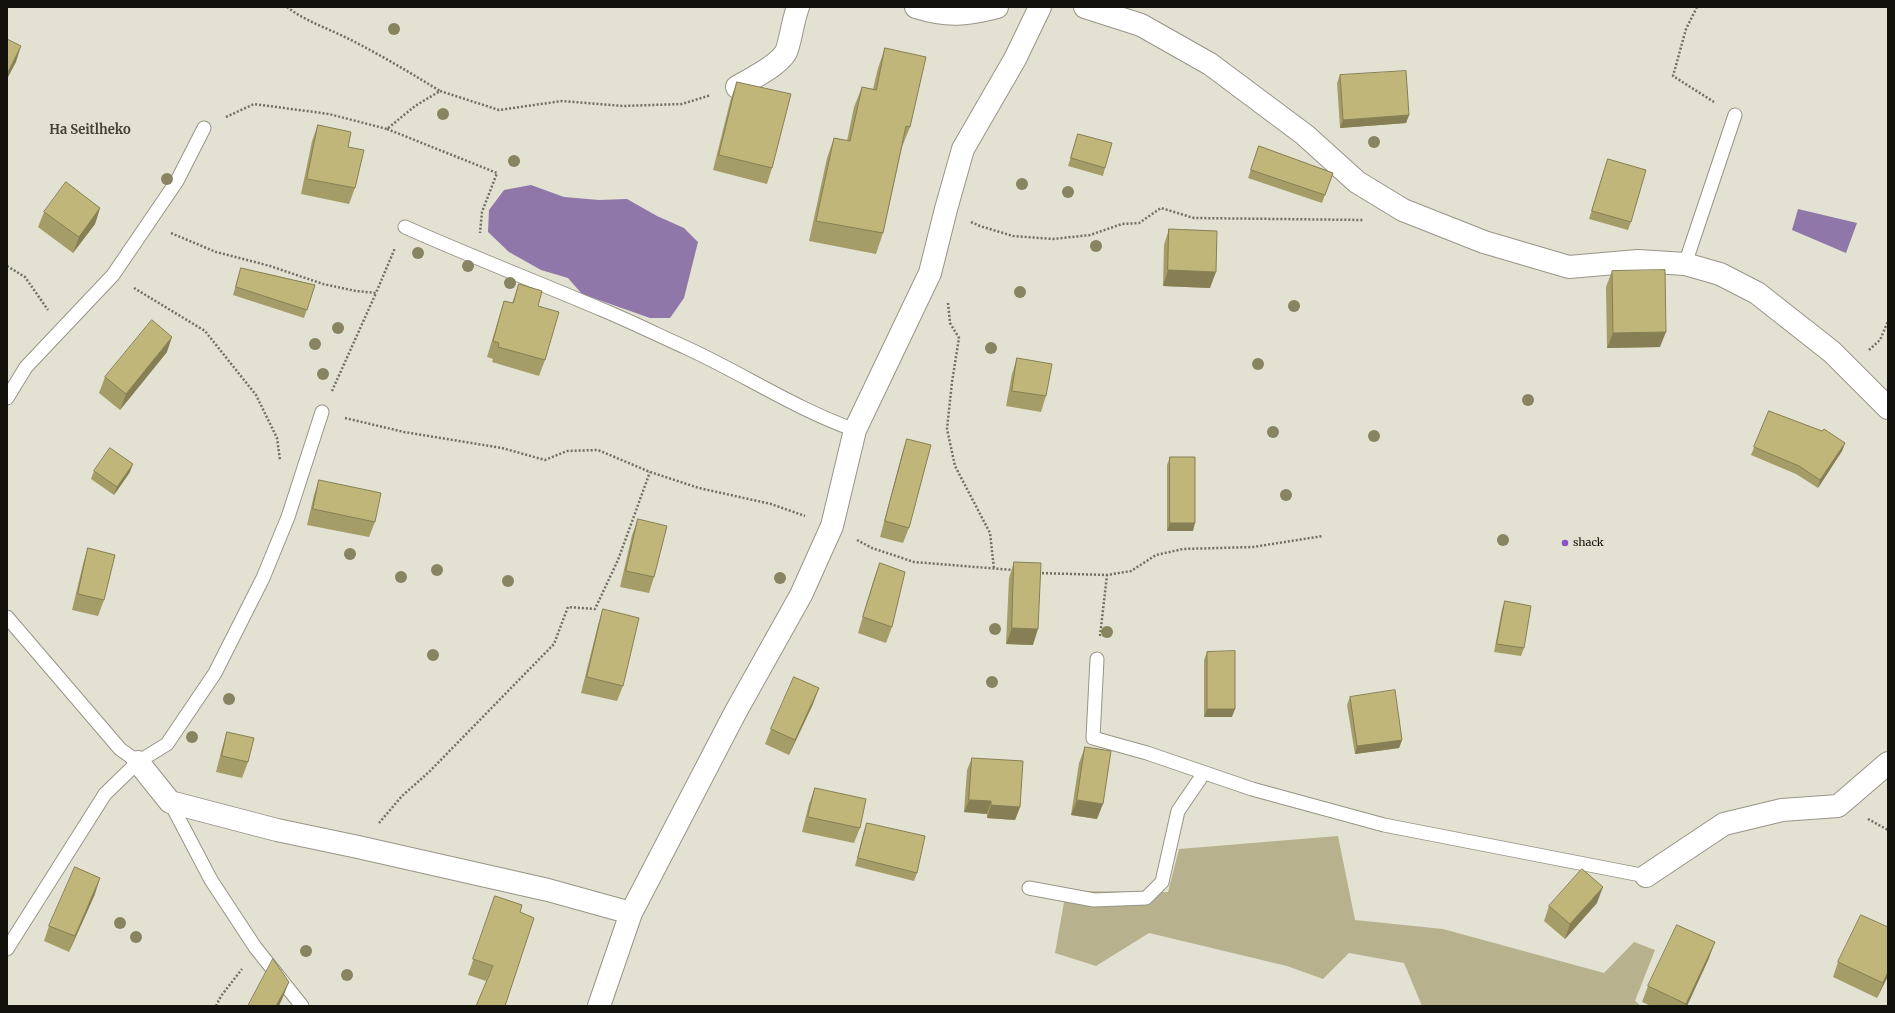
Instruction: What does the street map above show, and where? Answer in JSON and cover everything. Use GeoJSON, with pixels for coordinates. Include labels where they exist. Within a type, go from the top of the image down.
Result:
{"type":"FeatureCollection","features":[{"type":"Feature","properties":{"kind":"street"},"geometry":{"type":"LineString","coordinates":[[737,87],[768,69],[786,52],[798,7]]}},
{"type":"Feature","properties":{"kind":"street"},"geometry":{"type":"LineString","coordinates":[[916,7],[938,13],[970,13],[997,7]]}},
{"type":"Feature","properties":{"kind":"street"},"geometry":{"type":"LineString","coordinates":[[599,1006],[631,913],[735,713],[801,595],[832,526],[855,430],[930,273],[946,209],[964,149],[1015,59],[1040,7]]}},
{"type":"Feature","properties":{"kind":"street"},"geometry":{"type":"LineString","coordinates":[[1085,7],[1141,25],[1210,64],[1305,135],[1357,182],[1403,210],[1484,242],[1569,267],[1638,261],[1685,264],[1720,274],[1758,293],[1832,352],[1888,408]]}},
{"type":"Feature","properties":{"kind":"street"},"geometry":{"type":"LineString","coordinates":[[138,762],[170,802],[277,830],[548,890],[631,913]]}},
{"type":"Feature","properties":{"kind":"street"},"geometry":{"type":"LineString","coordinates":[[1646,876],[1724,824],[1782,810],[1838,806],[1888,763]]}},
{"type":"Feature","properties":{"kind":"lane"},"geometry":{"type":"LineString","coordinates":[[1685,264],[1735,115]]}},
{"type":"Feature","properties":{"kind":"lane"},"geometry":{"type":"LineString","coordinates":[[7,398],[26,367],[113,275],[178,181],[204,128]]}},
{"type":"Feature","properties":{"kind":"lane"},"geometry":{"type":"LineString","coordinates":[[405,227],[478,259],[605,311],[695,352],[819,416],[855,430]]}},
{"type":"Feature","properties":{"kind":"lane"},"geometry":{"type":"LineString","coordinates":[[7,949],[105,794],[138,762],[166,744],[215,673],[263,578],[288,517],[322,412]]}},
{"type":"Feature","properties":{"kind":"lane"},"geometry":{"type":"LineString","coordinates":[[7,617],[120,749],[138,762]]}},
{"type":"Feature","properties":{"kind":"lane"},"geometry":{"type":"LineString","coordinates":[[1097,659],[1094,738],[1147,753],[1252,789],[1384,825],[1646,876]]}},
{"type":"Feature","properties":{"kind":"lane"},"geometry":{"type":"LineString","coordinates":[[1029,888],[1094,900],[1146,898],[1162,882],[1178,811],[1204,773]]}},
{"type":"Feature","properties":{"kind":"lane"},"geometry":{"type":"LineString","coordinates":[[170,802],[211,880],[255,947],[302,1006]]}},
{"type":"Feature","properties":{"kind":"path"},"geometry":{"type":"LineString","coordinates":[[287,7],[297,14],[342,35],[394,63],[440,91],[499,110],[562,101],[623,106],[682,104],[737,87]]}},
{"type":"Feature","properties":{"kind":"path"},"geometry":{"type":"LineString","coordinates":[[1697,7],[1686,29],[1673,76],[1735,115]]}},
{"type":"Feature","properties":{"kind":"path"},"geometry":{"type":"LineString","coordinates":[[387,129],[415,106],[440,91]]}},
{"type":"Feature","properties":{"kind":"path"},"geometry":{"type":"LineString","coordinates":[[204,128],[254,104],[329,114],[387,129],[497,173],[482,212],[478,259]]}},
{"type":"Feature","properties":{"kind":"path"},"geometry":{"type":"LineString","coordinates":[[946,209],[980,226],[1012,236],[1054,239],[1090,235],[1122,224],[1139,223],[1161,208],[1194,218],[1240,220],[1379,220],[1403,210]]}},
{"type":"Feature","properties":{"kind":"path"},"geometry":{"type":"LineString","coordinates":[[148,224],[216,252],[270,266],[323,284],[356,292],[376,293]]}},
{"type":"Feature","properties":{"kind":"path"},"geometry":{"type":"LineString","coordinates":[[405,227],[322,412],[404,432],[502,448],[545,460],[567,451],[598,450],[650,472],[699,488],[772,504],[832,526],[872,548],[914,562],[1016,571]]}},
{"type":"Feature","properties":{"kind":"path"},"geometry":{"type":"LineString","coordinates":[[7,266],[25,277],[62,330]]}},
{"type":"Feature","properties":{"kind":"path"},"geometry":{"type":"LineString","coordinates":[[930,273],[947,293],[950,323],[959,338],[947,429],[955,466],[990,533],[994,568]]}},
{"type":"Feature","properties":{"kind":"path"},"geometry":{"type":"LineString","coordinates":[[113,275],[205,331],[256,395],[277,438],[280,462]]}},
{"type":"Feature","properties":{"kind":"path"},"geometry":{"type":"LineString","coordinates":[[358,847],[402,796],[445,756],[554,644],[568,607],[595,610],[618,560],[650,472]]}},
{"type":"Feature","properties":{"kind":"path"},"geometry":{"type":"LineString","coordinates":[[1031,572],[1107,575],[1131,571],[1156,555],[1183,549],[1253,547],[1323,536]]}},
{"type":"Feature","properties":{"kind":"path"},"geometry":{"type":"LineString","coordinates":[[1097,659],[1107,575]]}},
{"type":"Feature","properties":{"kind":"path"},"geometry":{"type":"LineString","coordinates":[[216,1006],[221,996],[238,974],[255,947]]}},
{"type":"Feature","properties":{"kind":"shaded area"},"geometry":{"type":"Polygon","coordinates":[[[531,185],[564,197],[599,200],[627,199],[657,216],[684,228],[698,242],[684,298],[670,318],[650,318],[582,294],[568,278],[541,270],[509,252],[488,232],[489,210],[504,190],[531,185]]]}},
{"type":"Feature","properties":{"kind":"shaded area"},"geometry":{"type":"Polygon","coordinates":[[[1798,209],[1857,223],[1846,253],[1792,230],[1798,209]]]}},
{"type":"Feature","properties":{"kind":"shaded area"},"geometry":{"type":"Polygon","coordinates":[[[1338,836],[1355,920],[1443,929],[1604,973],[1634,942],[1655,950],[1635,1001],[1641,1006],[1422,1006],[1404,963],[1349,953],[1323,979],[1287,966],[1149,933],[1096,966],[1055,953],[1066,891],[1168,892],[1179,849],[1338,836]]]}},
{"type":"Feature","properties":{"kind":"building"},"geometry":{"type":"Polygon","coordinates":[[[7,39],[21,46],[7,74],[7,39]]]}},
{"type":"Feature","properties":{"kind":"building"},"geometry":{"type":"Polygon","coordinates":[[[885,48],[926,57],[910,127],[906,126],[883,233],[816,221],[834,138],[850,141],[862,87],[876,90],[885,48]]]}},
{"type":"Feature","properties":{"kind":"building"},"geometry":{"type":"Polygon","coordinates":[[[1406,71],[1409,115],[1343,120],[1340,75],[1406,71]]]}},
{"type":"Feature","properties":{"kind":"building"},"geometry":{"type":"Polygon","coordinates":[[[737,82],[791,94],[772,168],[719,155],[737,82]]]}},
{"type":"Feature","properties":{"kind":"building"},"geometry":{"type":"Polygon","coordinates":[[[318,125],[351,132],[348,147],[364,150],[355,188],[307,179],[318,125]]]}},
{"type":"Feature","properties":{"kind":"building"},"geometry":{"type":"Polygon","coordinates":[[[1078,134],[1112,143],[1105,168],[1071,158],[1078,134]]]}},
{"type":"Feature","properties":{"kind":"building"},"geometry":{"type":"Polygon","coordinates":[[[1259,146],[1333,173],[1325,195],[1251,170],[1259,146]]]}},
{"type":"Feature","properties":{"kind":"building"},"geometry":{"type":"Polygon","coordinates":[[[1608,159],[1646,170],[1631,222],[1592,211],[1608,159]]]}},
{"type":"Feature","properties":{"kind":"building"},"geometry":{"type":"Polygon","coordinates":[[[66,182],[100,208],[79,237],[44,212],[66,182]]]}},
{"type":"Feature","properties":{"kind":"building"},"geometry":{"type":"Polygon","coordinates":[[[1169,229],[1217,231],[1216,272],[1168,270],[1169,229]]]}},
{"type":"Feature","properties":{"kind":"building"},"geometry":{"type":"Polygon","coordinates":[[[241,268],[315,285],[307,310],[236,287],[241,268]]]}},
{"type":"Feature","properties":{"kind":"building"},"geometry":{"type":"Polygon","coordinates":[[[1665,270],[1666,332],[1613,333],[1612,271],[1665,270]]]}},
{"type":"Feature","properties":{"kind":"building"},"geometry":{"type":"Polygon","coordinates":[[[519,284],[542,291],[538,306],[559,312],[545,360],[498,347],[499,343],[493,341],[504,301],[513,303],[519,284]]]}},
{"type":"Feature","properties":{"kind":"building"},"geometry":{"type":"Polygon","coordinates":[[[152,320],[172,337],[126,394],[105,377],[152,320]]]}},
{"type":"Feature","properties":{"kind":"building"},"geometry":{"type":"Polygon","coordinates":[[[1017,358],[1052,364],[1046,396],[1012,391],[1017,358]]]}},
{"type":"Feature","properties":{"kind":"building"},"geometry":{"type":"Polygon","coordinates":[[[1769,411],[1822,431],[1824,429],[1845,443],[1820,480],[1799,466],[1754,447],[1769,411]]]}},
{"type":"Feature","properties":{"kind":"building"},"geometry":{"type":"Polygon","coordinates":[[[907,439],[931,445],[909,528],[885,521],[907,439]]]}},
{"type":"Feature","properties":{"kind":"building"},"geometry":{"type":"Polygon","coordinates":[[[110,448],[133,464],[117,487],[94,471],[110,448]]]}},
{"type":"Feature","properties":{"kind":"building"},"geometry":{"type":"Polygon","coordinates":[[[1170,457],[1195,457],[1195,523],[1170,523],[1170,457]]]}},
{"type":"Feature","properties":{"kind":"building"},"geometry":{"type":"Polygon","coordinates":[[[319,480],[381,493],[375,522],[313,509],[319,480]]]}},
{"type":"Feature","properties":{"kind":"building"},"geometry":{"type":"Polygon","coordinates":[[[638,519],[667,526],[654,577],[626,571],[638,519]]]}},
{"type":"Feature","properties":{"kind":"building"},"geometry":{"type":"Polygon","coordinates":[[[88,548],[115,555],[104,600],[78,594],[88,548]]]}},
{"type":"Feature","properties":{"kind":"building"},"geometry":{"type":"Polygon","coordinates":[[[1014,562],[1041,563],[1038,629],[1012,628],[1014,562]]]}},
{"type":"Feature","properties":{"kind":"building"},"geometry":{"type":"Polygon","coordinates":[[[880,563],[905,572],[892,627],[863,617],[880,563]]]}},
{"type":"Feature","properties":{"kind":"building"},"geometry":{"type":"Polygon","coordinates":[[[1505,601],[1531,606],[1524,648],[1497,644],[1505,601]]]}},
{"type":"Feature","properties":{"kind":"building"},"geometry":{"type":"Polygon","coordinates":[[[603,609],[639,618],[623,686],[587,677],[603,609]]]}},
{"type":"Feature","properties":{"kind":"building"},"geometry":{"type":"Polygon","coordinates":[[[1235,651],[1235,709],[1207,709],[1207,652],[1235,651]]]}},
{"type":"Feature","properties":{"kind":"building"},"geometry":{"type":"Polygon","coordinates":[[[794,677],[819,688],[795,740],[771,729],[794,677]]]}},
{"type":"Feature","properties":{"kind":"building"},"geometry":{"type":"Polygon","coordinates":[[[1395,690],[1402,740],[1357,746],[1350,697],[1395,690]]]}},
{"type":"Feature","properties":{"kind":"building"},"geometry":{"type":"Polygon","coordinates":[[[227,732],[254,738],[248,762],[222,756],[227,732]]]}},
{"type":"Feature","properties":{"kind":"building"},"geometry":{"type":"Polygon","coordinates":[[[1085,747],[1111,751],[1103,804],[1077,800],[1085,747]]]}},
{"type":"Feature","properties":{"kind":"building"},"geometry":{"type":"Polygon","coordinates":[[[972,758],[1023,761],[1020,807],[991,805],[991,801],[969,800],[972,758]]]}},
{"type":"Feature","properties":{"kind":"building"},"geometry":{"type":"Polygon","coordinates":[[[815,788],[866,799],[860,828],[808,817],[815,788]]]}},
{"type":"Feature","properties":{"kind":"building"},"geometry":{"type":"Polygon","coordinates":[[[867,823],[925,836],[917,873],[858,858],[867,823]]]}},
{"type":"Feature","properties":{"kind":"building"},"geometry":{"type":"Polygon","coordinates":[[[75,867],[100,878],[75,936],[49,926],[75,867]]]}},
{"type":"Feature","properties":{"kind":"building"},"geometry":{"type":"Polygon","coordinates":[[[1582,869],[1603,887],[1570,924],[1549,906],[1582,869]]]}},
{"type":"Feature","properties":{"kind":"building"},"geometry":{"type":"Polygon","coordinates":[[[495,896],[522,905],[520,912],[534,918],[505,1006],[476,1006],[493,966],[473,959],[495,896]]]}},
{"type":"Feature","properties":{"kind":"building"},"geometry":{"type":"Polygon","coordinates":[[[1861,915],[1888,927],[1888,972],[1883,983],[1838,962],[1861,915]]]}},
{"type":"Feature","properties":{"kind":"building"},"geometry":{"type":"Polygon","coordinates":[[[1677,925],[1715,942],[1686,1004],[1648,986],[1677,925]]]}},
{"type":"Feature","properties":{"kind":"building"},"geometry":{"type":"Polygon","coordinates":[[[273,959],[289,982],[276,1006],[248,1006],[273,959]]]}},
{"type":"Feature","properties":{"kind":"place","name":"shack"},"geometry":{"type":"Point","coordinates":[1565,543]}},
{"type":"Feature","properties":{"kind":"district","name":"Ha Seitlheko"},"geometry":{"type":"Point","coordinates":[90,130]}}]}
